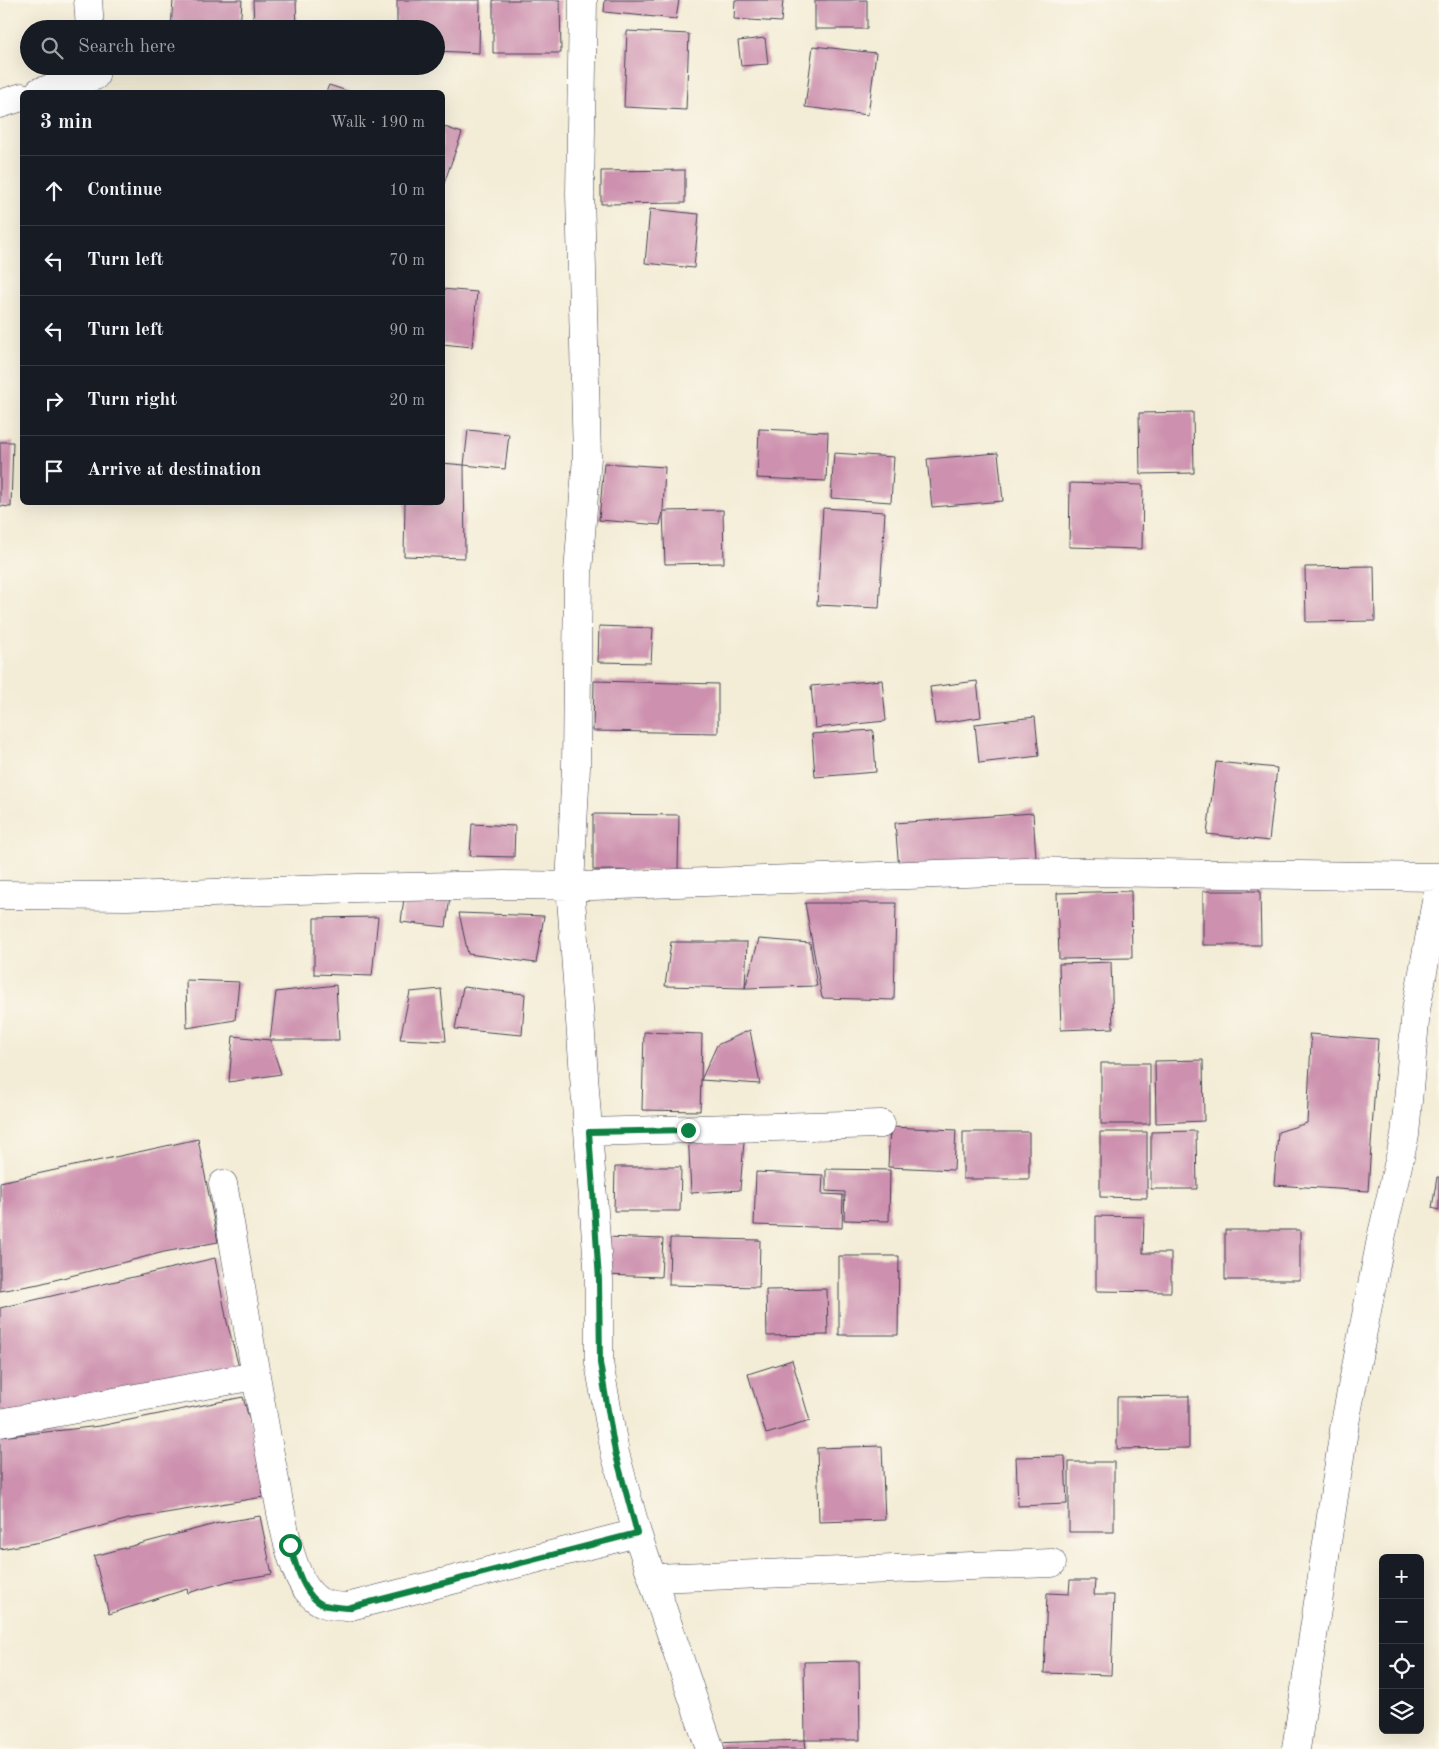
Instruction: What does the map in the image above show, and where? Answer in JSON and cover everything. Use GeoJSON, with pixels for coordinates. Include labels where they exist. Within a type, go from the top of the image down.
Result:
{"type":"FeatureCollection","features":[{"type":"Feature","properties":{"kind":"street"},"geometry":{"type":"LineString","coordinates":[[88,0],[89,20]]}},
{"type":"Feature","properties":{"kind":"street"},"geometry":{"type":"LineString","coordinates":[[583,0],[580,194],[587,457],[578,572],[576,748],[570,885],[599,1280],[600,1363],[615,1452],[637,1533],[654,1578],[688,1690],[710,1749]]}},
{"type":"Feature","properties":{"kind":"street"},"geometry":{"type":"LineString","coordinates":[[47,90],[95,78]]}},
{"type":"Feature","properties":{"kind":"street"},"geometry":{"type":"LineString","coordinates":[[0,104],[20,98]]}},
{"type":"Feature","properties":{"kind":"street"},"geometry":{"type":"LineString","coordinates":[[0,895],[127,896],[366,888],[630,885],[1023,871],[1439,877]]}},
{"type":"Feature","properties":{"kind":"street"},"geometry":{"type":"LineString","coordinates":[[1296,1749],[1345,1423],[1382,1234],[1405,1135],[1416,1010],[1439,885]]}},
{"type":"Feature","properties":{"kind":"street"},"geometry":{"type":"LineString","coordinates":[[589,1132],[881,1124]]}},
{"type":"Feature","properties":{"kind":"street"},"geometry":{"type":"LineString","coordinates":[[223,1184],[241,1280],[255,1376],[283,1519],[298,1574],[308,1590],[322,1605],[347,1608],[637,1533]]}},
{"type":"Feature","properties":{"kind":"street"},"geometry":{"type":"LineString","coordinates":[[0,1424],[255,1376]]}},
{"type":"Feature","properties":{"kind":"street"},"geometry":{"type":"LineString","coordinates":[[654,1578],[1052,1563]]}},
{"type":"Feature","properties":{"kind":"building"},"geometry":{"type":"Polygon","coordinates":[[[173,0],[242,0],[241,20],[172,20],[173,0]]]}},
{"type":"Feature","properties":{"kind":"building"},"geometry":{"type":"Polygon","coordinates":[[[253,0],[296,0],[297,20],[254,20],[253,0]]]}},
{"type":"Feature","properties":{"kind":"building"},"geometry":{"type":"Polygon","coordinates":[[[397,0],[480,0],[479,53],[445,51],[445,20],[397,20],[397,0]]]}},
{"type":"Feature","properties":{"kind":"building"},"geometry":{"type":"Polygon","coordinates":[[[493,0],[560,0],[561,53],[493,53],[493,0]]]}},
{"type":"Feature","properties":{"kind":"building"},"geometry":{"type":"Polygon","coordinates":[[[605,0],[679,0],[676,19],[604,12],[605,0]]]}},
{"type":"Feature","properties":{"kind":"building"},"geometry":{"type":"Polygon","coordinates":[[[735,0],[783,0],[781,22],[734,19],[735,0]]]}},
{"type":"Feature","properties":{"kind":"building"},"geometry":{"type":"Polygon","coordinates":[[[815,0],[867,0],[867,29],[815,29],[815,0]]]}},
{"type":"Feature","properties":{"kind":"building"},"geometry":{"type":"Polygon","coordinates":[[[627,31],[689,34],[686,110],[624,107],[627,31]]]}},
{"type":"Feature","properties":{"kind":"building"},"geometry":{"type":"Polygon","coordinates":[[[765,38],[768,64],[741,66],[738,41],[765,38]]]}},
{"type":"Feature","properties":{"kind":"building"},"geometry":{"type":"Polygon","coordinates":[[[813,46],[876,53],[868,115],[805,107],[813,46]]]}},
{"type":"Feature","properties":{"kind":"building"},"geometry":{"type":"Polygon","coordinates":[[[329,85],[344,90],[327,90],[329,85]]]}},
{"type":"Feature","properties":{"kind":"building"},"geometry":{"type":"Polygon","coordinates":[[[445,127],[462,133],[445,180],[445,127]]]}},
{"type":"Feature","properties":{"kind":"building"},"geometry":{"type":"Polygon","coordinates":[[[685,170],[685,203],[601,204],[601,171],[685,170]]]}},
{"type":"Feature","properties":{"kind":"building"},"geometry":{"type":"Polygon","coordinates":[[[650,209],[699,214],[694,268],[645,263],[650,209]]]}},
{"type":"Feature","properties":{"kind":"building"},"geometry":{"type":"Polygon","coordinates":[[[445,289],[477,292],[472,347],[445,344],[445,289]]]}},
{"type":"Feature","properties":{"kind":"building"},"geometry":{"type":"Polygon","coordinates":[[[1193,412],[1194,473],[1140,474],[1139,413],[1193,412]]]}},
{"type":"Feature","properties":{"kind":"building"},"geometry":{"type":"Polygon","coordinates":[[[759,429],[828,432],[826,481],[757,478],[759,429]]]}},
{"type":"Feature","properties":{"kind":"building"},"geometry":{"type":"Polygon","coordinates":[[[468,430],[509,434],[505,469],[464,465],[468,430]]]}},
{"type":"Feature","properties":{"kind":"building"},"geometry":{"type":"Polygon","coordinates":[[[0,442],[13,442],[11,507],[0,506],[0,442]]]}},
{"type":"Feature","properties":{"kind":"building"},"geometry":{"type":"Polygon","coordinates":[[[834,453],[894,457],[891,502],[831,498],[834,453]]]}},
{"type":"Feature","properties":{"kind":"building"},"geometry":{"type":"Polygon","coordinates":[[[998,453],[1003,501],[932,507],[927,459],[998,453]]]}},
{"type":"Feature","properties":{"kind":"building"},"geometry":{"type":"Polygon","coordinates":[[[445,463],[464,465],[465,558],[404,556],[405,505],[445,505],[445,463]]]}},
{"type":"Feature","properties":{"kind":"building"},"geometry":{"type":"Polygon","coordinates":[[[604,463],[665,467],[663,511],[660,525],[599,520],[604,463]]]}},
{"type":"Feature","properties":{"kind":"building"},"geometry":{"type":"Polygon","coordinates":[[[1070,483],[1143,485],[1142,549],[1069,547],[1070,483]]]}},
{"type":"Feature","properties":{"kind":"building"},"geometry":{"type":"Polygon","coordinates":[[[823,508],[885,512],[879,608],[817,605],[823,508]]]}},
{"type":"Feature","properties":{"kind":"building"},"geometry":{"type":"Polygon","coordinates":[[[723,510],[724,563],[665,564],[663,511],[723,510]]]}},
{"type":"Feature","properties":{"kind":"building"},"geometry":{"type":"Polygon","coordinates":[[[1374,566],[1375,621],[1306,622],[1305,567],[1374,566]]]}},
{"type":"Feature","properties":{"kind":"building"},"geometry":{"type":"Polygon","coordinates":[[[599,626],[653,628],[651,663],[598,662],[599,626]]]}},
{"type":"Feature","properties":{"kind":"building"},"geometry":{"type":"Polygon","coordinates":[[[882,680],[886,721],[815,728],[811,686],[882,680]]]}},
{"type":"Feature","properties":{"kind":"building"},"geometry":{"type":"Polygon","coordinates":[[[594,681],[718,684],[718,733],[593,731],[594,681]]]}},
{"type":"Feature","properties":{"kind":"building"},"geometry":{"type":"Polygon","coordinates":[[[977,681],[981,717],[935,724],[930,687],[977,681]]]}},
{"type":"Feature","properties":{"kind":"building"},"geometry":{"type":"Polygon","coordinates":[[[1035,717],[1039,756],[979,763],[975,724],[1035,717]]]}},
{"type":"Feature","properties":{"kind":"building"},"geometry":{"type":"Polygon","coordinates":[[[873,730],[876,772],[815,777],[812,734],[873,730]]]}},
{"type":"Feature","properties":{"kind":"building"},"geometry":{"type":"Polygon","coordinates":[[[1216,762],[1277,768],[1269,841],[1207,834],[1216,762]]]}},
{"type":"Feature","properties":{"kind":"building"},"geometry":{"type":"Polygon","coordinates":[[[1033,813],[1036,858],[899,869],[895,823],[1033,813]]]}},
{"type":"Feature","properties":{"kind":"building"},"geometry":{"type":"Polygon","coordinates":[[[593,814],[679,815],[678,871],[593,870],[593,814]]]}},
{"type":"Feature","properties":{"kind":"building"},"geometry":{"type":"Polygon","coordinates":[[[472,824],[515,826],[514,857],[470,856],[472,824]]]}},
{"type":"Feature","properties":{"kind":"building"},"geometry":{"type":"Polygon","coordinates":[[[451,889],[446,927],[401,922],[405,890],[451,889]]]}},
{"type":"Feature","properties":{"kind":"building"},"geometry":{"type":"Polygon","coordinates":[[[1131,891],[1132,958],[1059,959],[1057,893],[1131,891]]]}},
{"type":"Feature","properties":{"kind":"building"},"geometry":{"type":"Polygon","coordinates":[[[1203,891],[1260,891],[1261,945],[1203,945],[1203,891]]]}},
{"type":"Feature","properties":{"kind":"building"},"geometry":{"type":"Polygon","coordinates":[[[805,903],[896,903],[894,1000],[822,998],[805,903]]]}},
{"type":"Feature","properties":{"kind":"building"},"geometry":{"type":"Polygon","coordinates":[[[459,913],[544,916],[536,963],[468,954],[459,913]]]}},
{"type":"Feature","properties":{"kind":"building"},"geometry":{"type":"Polygon","coordinates":[[[378,917],[372,976],[314,974],[314,918],[378,917]]]}},
{"type":"Feature","properties":{"kind":"building"},"geometry":{"type":"Polygon","coordinates":[[[759,939],[810,943],[817,986],[745,988],[759,939]]]}},
{"type":"Feature","properties":{"kind":"building"},"geometry":{"type":"Polygon","coordinates":[[[671,942],[747,942],[745,988],[665,986],[671,942]]]}},
{"type":"Feature","properties":{"kind":"building"},"geometry":{"type":"Polygon","coordinates":[[[1111,962],[1113,1028],[1061,1030],[1059,964],[1111,962]]]}},
{"type":"Feature","properties":{"kind":"building"},"geometry":{"type":"Polygon","coordinates":[[[186,980],[239,982],[235,1020],[187,1028],[186,980]]]}},
{"type":"Feature","properties":{"kind":"building"},"geometry":{"type":"Polygon","coordinates":[[[336,985],[339,1040],[270,1040],[276,992],[336,985]]]}},
{"type":"Feature","properties":{"kind":"building"},"geometry":{"type":"Polygon","coordinates":[[[463,987],[525,994],[522,1035],[455,1029],[463,987]]]}},
{"type":"Feature","properties":{"kind":"building"},"geometry":{"type":"Polygon","coordinates":[[[441,989],[446,1041],[400,1039],[410,992],[441,989]]]}},
{"type":"Feature","properties":{"kind":"building"},"geometry":{"type":"Polygon","coordinates":[[[750,1030],[760,1084],[701,1080],[717,1045],[750,1030]]]}},
{"type":"Feature","properties":{"kind":"building"},"geometry":{"type":"Polygon","coordinates":[[[644,1032],[702,1034],[700,1111],[642,1110],[644,1032]]]}},
{"type":"Feature","properties":{"kind":"building"},"geometry":{"type":"Polygon","coordinates":[[[1309,1034],[1378,1039],[1368,1191],[1274,1185],[1278,1132],[1307,1123],[1311,1042],[1309,1034]]]}},
{"type":"Feature","properties":{"kind":"building"},"geometry":{"type":"Polygon","coordinates":[[[233,1036],[270,1040],[281,1074],[229,1082],[233,1036]]]}},
{"type":"Feature","properties":{"kind":"building"},"geometry":{"type":"Polygon","coordinates":[[[1203,1060],[1204,1121],[1156,1123],[1155,1061],[1203,1060]]]}},
{"type":"Feature","properties":{"kind":"building"},"geometry":{"type":"Polygon","coordinates":[[[1101,1063],[1150,1063],[1150,1124],[1101,1124],[1101,1063]]]}},
{"type":"Feature","properties":{"kind":"building"},"geometry":{"type":"Polygon","coordinates":[[[890,1127],[956,1130],[954,1170],[888,1167],[890,1127]]]}},
{"type":"Feature","properties":{"kind":"building"},"geometry":{"type":"Polygon","coordinates":[[[745,1130],[740,1190],[691,1193],[688,1131],[745,1130]]]}},
{"type":"Feature","properties":{"kind":"building"},"geometry":{"type":"Polygon","coordinates":[[[1196,1131],[1197,1189],[1151,1189],[1151,1132],[1196,1131]]]}},
{"type":"Feature","properties":{"kind":"building"},"geometry":{"type":"Polygon","coordinates":[[[963,1132],[1029,1132],[1029,1179],[963,1179],[963,1132]]]}},
{"type":"Feature","properties":{"kind":"building"},"geometry":{"type":"Polygon","coordinates":[[[1100,1132],[1147,1132],[1147,1198],[1100,1197],[1100,1132]]]}},
{"type":"Feature","properties":{"kind":"building"},"geometry":{"type":"Polygon","coordinates":[[[198,1139],[218,1242],[164,1252],[39,1284],[0,1291],[0,1182],[198,1139]]]}},
{"type":"Feature","properties":{"kind":"building"},"geometry":{"type":"Polygon","coordinates":[[[615,1167],[681,1167],[680,1211],[614,1211],[615,1167]]]}},
{"type":"Feature","properties":{"kind":"building"},"geometry":{"type":"Polygon","coordinates":[[[826,1169],[890,1170],[889,1221],[844,1220],[845,1192],[826,1191],[826,1169]]]}},
{"type":"Feature","properties":{"kind":"building"},"geometry":{"type":"Polygon","coordinates":[[[756,1172],[823,1175],[822,1194],[843,1195],[842,1228],[754,1225],[756,1172]]]}},
{"type":"Feature","properties":{"kind":"building"},"geometry":{"type":"Polygon","coordinates":[[[1437,1177],[1439,1177],[1439,1210],[1432,1208],[1437,1177]]]}},
{"type":"Feature","properties":{"kind":"building"},"geometry":{"type":"Polygon","coordinates":[[[1096,1216],[1144,1217],[1143,1253],[1171,1253],[1171,1292],[1096,1291],[1096,1216]]]}},
{"type":"Feature","properties":{"kind":"building"},"geometry":{"type":"Polygon","coordinates":[[[1225,1230],[1300,1230],[1300,1280],[1225,1280],[1225,1230]]]}},
{"type":"Feature","properties":{"kind":"building"},"geometry":{"type":"Polygon","coordinates":[[[604,1237],[663,1239],[661,1277],[602,1275],[604,1237]]]}},
{"type":"Feature","properties":{"kind":"building"},"geometry":{"type":"Polygon","coordinates":[[[670,1238],[760,1240],[759,1287],[669,1285],[670,1238]]]}},
{"type":"Feature","properties":{"kind":"building"},"geometry":{"type":"Polygon","coordinates":[[[839,1256],[899,1256],[898,1335],[839,1335],[839,1256]]]}},
{"type":"Feature","properties":{"kind":"building"},"geometry":{"type":"Polygon","coordinates":[[[215,1258],[227,1322],[240,1371],[0,1416],[0,1308],[215,1258]]]}},
{"type":"Feature","properties":{"kind":"building"},"geometry":{"type":"Polygon","coordinates":[[[827,1289],[828,1335],[767,1336],[766,1290],[827,1289]]]}},
{"type":"Feature","properties":{"kind":"building"},"geometry":{"type":"Polygon","coordinates":[[[792,1360],[810,1421],[766,1434],[748,1374],[792,1360]]]}},
{"type":"Feature","properties":{"kind":"building"},"geometry":{"type":"Polygon","coordinates":[[[1189,1396],[1189,1448],[1117,1449],[1117,1397],[1189,1396]]]}},
{"type":"Feature","properties":{"kind":"building"},"geometry":{"type":"Polygon","coordinates":[[[243,1397],[257,1447],[263,1497],[129,1519],[41,1542],[0,1549],[0,1437],[100,1426],[243,1397]]]}},
{"type":"Feature","properties":{"kind":"building"},"geometry":{"type":"Polygon","coordinates":[[[882,1446],[885,1520],[819,1522],[817,1448],[882,1446]]]}},
{"type":"Feature","properties":{"kind":"building"},"geometry":{"type":"Polygon","coordinates":[[[1065,1456],[1067,1504],[1018,1506],[1016,1457],[1065,1456]]]}},
{"type":"Feature","properties":{"kind":"building"},"geometry":{"type":"Polygon","coordinates":[[[1069,1462],[1114,1462],[1114,1532],[1069,1532],[1069,1462]]]}},
{"type":"Feature","properties":{"kind":"building"},"geometry":{"type":"Polygon","coordinates":[[[260,1516],[272,1574],[229,1581],[188,1593],[187,1589],[109,1614],[94,1556],[219,1523],[260,1516]]]}},
{"type":"Feature","properties":{"kind":"building"},"geometry":{"type":"Polygon","coordinates":[[[1070,1580],[1095,1580],[1094,1595],[1114,1595],[1111,1675],[1044,1673],[1047,1593],[1069,1594],[1070,1580]]]}},
{"type":"Feature","properties":{"kind":"building"},"geometry":{"type":"Polygon","coordinates":[[[859,1661],[860,1740],[805,1740],[804,1662],[859,1661]]]}},
{"type":"Feature","properties":{"kind":"building"},"geometry":{"type":"Polygon","coordinates":[[[805,1740],[806,1749],[711,1749],[711,1743],[805,1740]]]}},
{"type":"Feature","properties":{"kind":"route"},"geometry":{"type":"LineString","coordinates":[[290,1545],[298,1574],[308,1590],[322,1605],[347,1608],[637,1533],[615,1452],[600,1363],[598,1332],[599,1280],[589,1132],[688,1130]]}}]}
